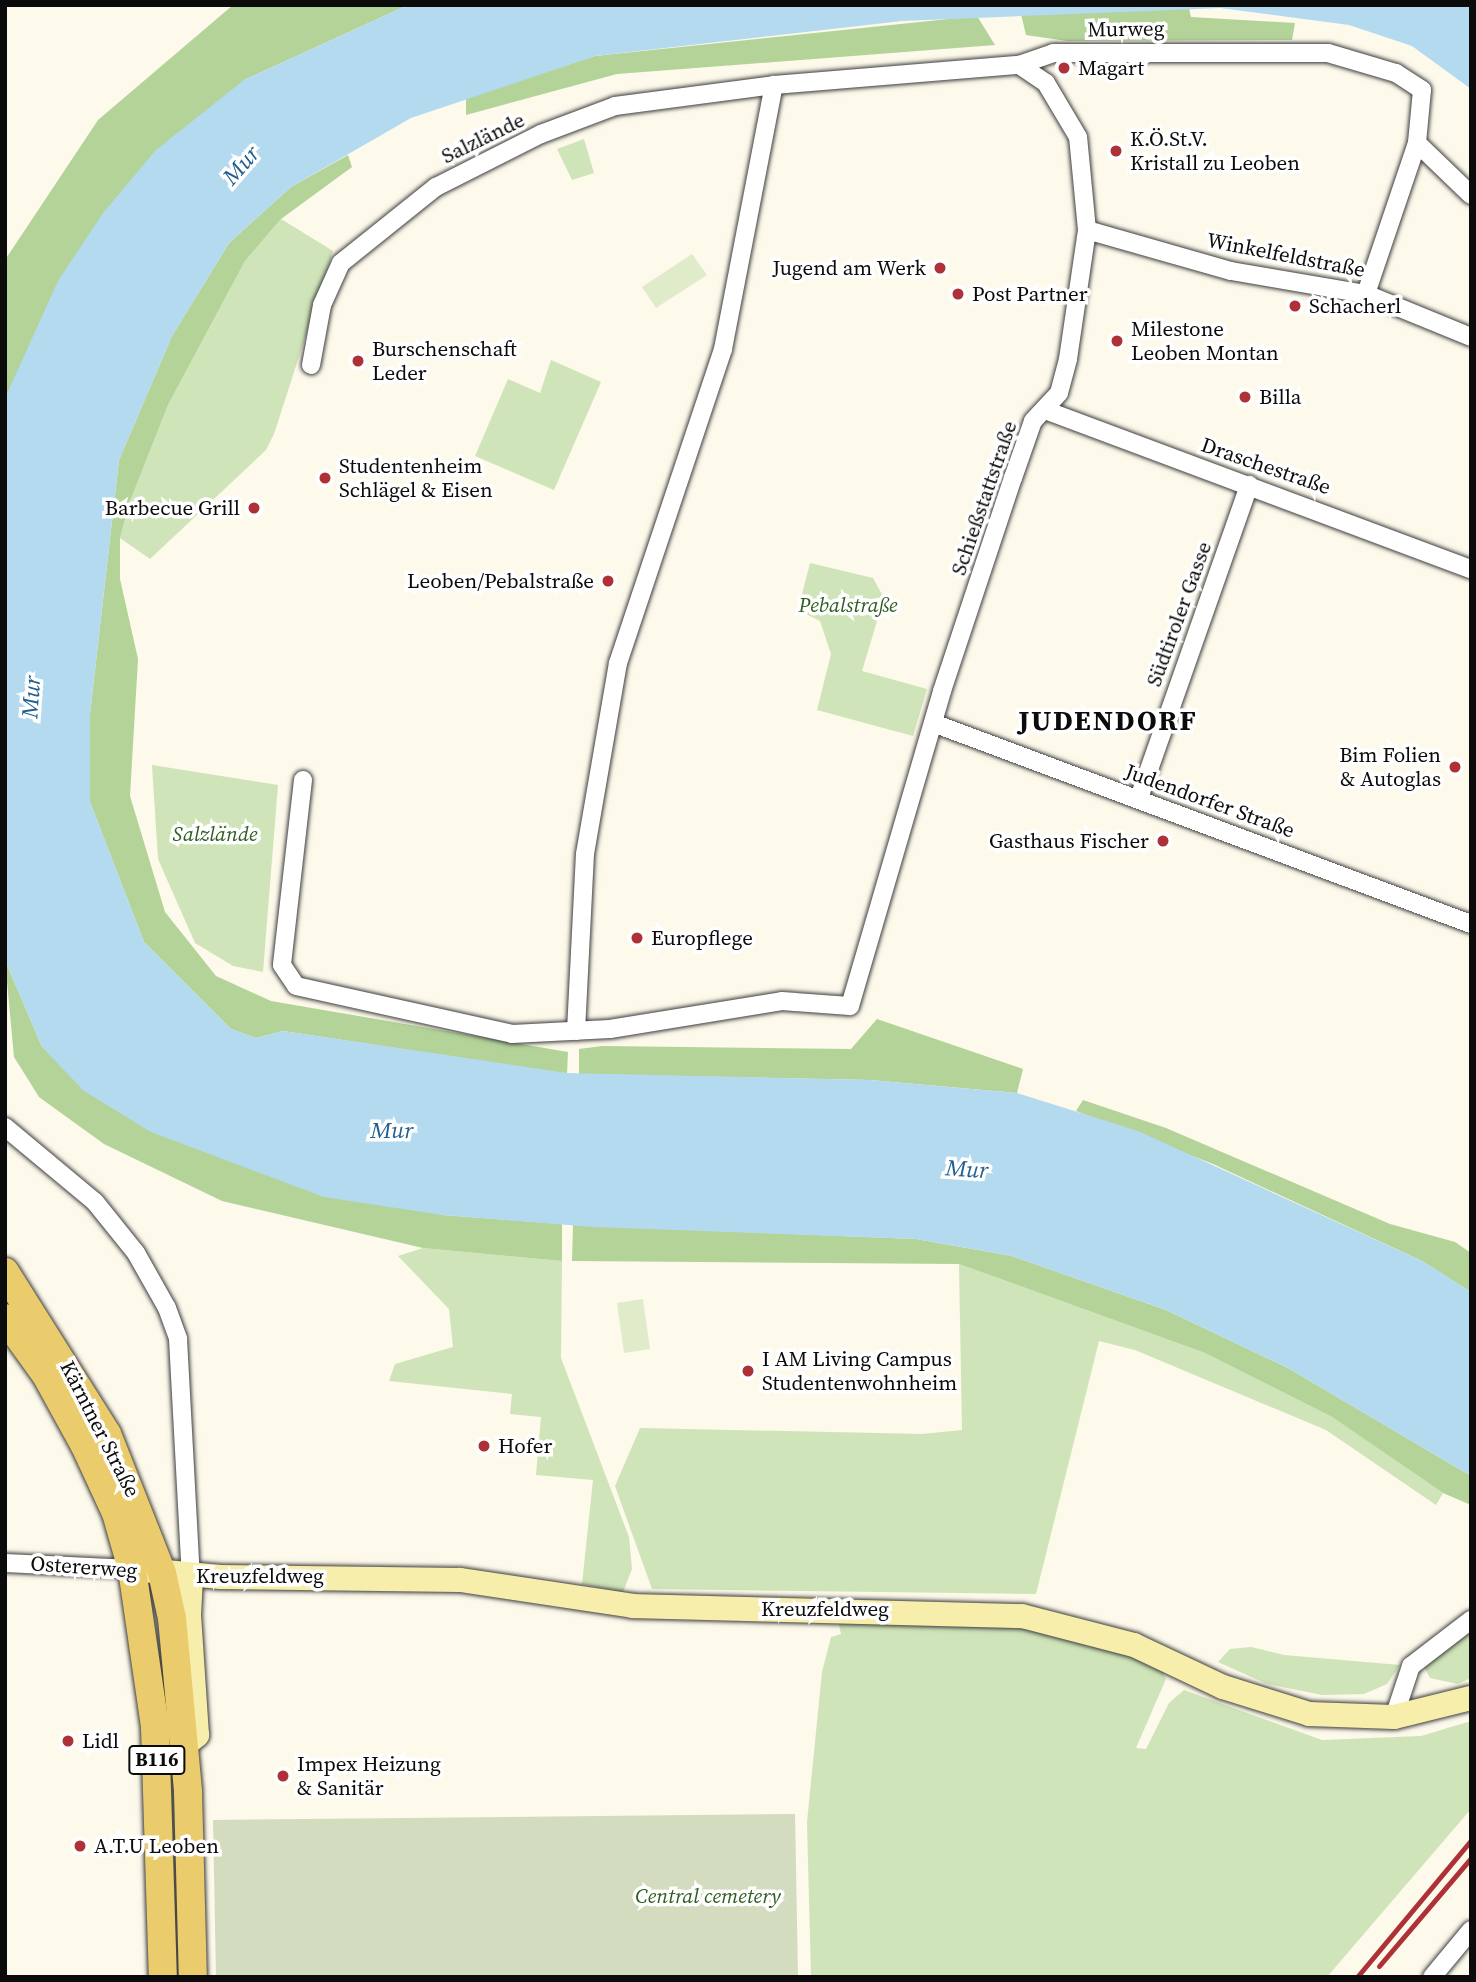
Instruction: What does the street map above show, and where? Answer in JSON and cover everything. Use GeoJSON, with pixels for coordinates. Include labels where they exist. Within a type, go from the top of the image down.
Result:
{"type":"FeatureCollection","features":[{"type":"Feature","properties":{"kind":"main road","name":"Kärntner Straße"},"geometry":{"type":"LineString","coordinates":[[5,1272],[107,1434],[162,1573],[185,1745],[193,1977]]}},
{"type":"Feature","properties":{"kind":"main road","name":"Kärntner Straße"},"geometry":{"type":"LineString","coordinates":[[5,1318],[46,1375],[85,1446],[116,1513],[132,1569],[155,1727],[163,1977]]}},
{"type":"Feature","properties":{"kind":"main road","name":"Ostererweg"},"geometry":{"type":"LineString","coordinates":[[132,1569],[162,1573]]}},
{"type":"Feature","properties":{"kind":"main road","name":"Kreuzfeldweg"},"geometry":{"type":"LineString","coordinates":[[162,1573],[191,1576],[404,1577],[633,1606],[1022,1616],[1134,1645],[1265,1702],[1309,1714],[1394,1717],[1471,1699]]}},
{"type":"Feature","properties":{"kind":"main road"},"geometry":{"type":"LineString","coordinates":[[185,1745],[197,1735],[188,1616],[191,1576]]}},
{"type":"Feature","properties":{"kind":"street","name":"Murweg"},"geometry":{"type":"LineString","coordinates":[[774,85],[1019,65],[1053,53],[1328,53],[1396,73],[1422,90],[1417,143],[1366,294]]}},
{"type":"Feature","properties":{"kind":"street","name":"Schießstattstraße"},"geometry":{"type":"LineString","coordinates":[[933,723],[1033,421],[1059,393],[1068,359],[1087,230],[1079,136],[1046,83],[1019,65]]}},
{"type":"Feature","properties":{"kind":"street","name":"Salzlände"},"geometry":{"type":"LineString","coordinates":[[311,365],[322,305],[341,263],[436,187],[541,134],[615,106],[774,85]]}},
{"type":"Feature","properties":{"kind":"street"},"geometry":{"type":"LineString","coordinates":[[576,1031],[585,854],[618,663],[723,349],[774,85]]}},
{"type":"Feature","properties":{"kind":"street"},"geometry":{"type":"LineString","coordinates":[[1417,143],[1471,195]]}},
{"type":"Feature","properties":{"kind":"street","name":"Winkelfeldstraße"},"geometry":{"type":"LineString","coordinates":[[1087,230],[1231,271],[1366,294],[1471,337]]}},
{"type":"Feature","properties":{"kind":"street","name":"Draschestraße"},"geometry":{"type":"LineString","coordinates":[[1045,410],[1471,569]]}},
{"type":"Feature","properties":{"kind":"street","name":"Südtiroler Gasse"},"geometry":{"type":"LineString","coordinates":[[1139,798],[1249,485]]}},
{"type":"Feature","properties":{"kind":"street"},"geometry":{"type":"LineString","coordinates":[[303,780],[282,965],[296,986],[512,1034],[576,1031],[782,1001],[850,1006],[933,723]]}},
{"type":"Feature","properties":{"kind":"street","name":"Judendorfer Straße"},"geometry":{"type":"LineString","coordinates":[[933,723],[1471,924]]}},
{"type":"Feature","properties":{"kind":"street"},"geometry":{"type":"LineString","coordinates":[[5,1127],[95,1202],[135,1252],[167,1308],[178,1339],[191,1576]]}},
{"type":"Feature","properties":{"kind":"street","name":"Ostererweg"},"geometry":{"type":"LineString","coordinates":[[5,1563],[132,1569]]}},
{"type":"Feature","properties":{"kind":"street"},"geometry":{"type":"LineString","coordinates":[[1394,1717],[1411,1666],[1471,1620]]}},
{"type":"Feature","properties":{"kind":"street"},"geometry":{"type":"LineString","coordinates":[[1432,1977],[1471,1930]]}},
{"type":"Feature","properties":{"kind":"green space"},"geometry":{"type":"Polygon","coordinates":[[[233,5],[408,5],[244,80],[5,398],[5,260],[98,120],[233,5]]]}},
{"type":"Feature","properties":{"kind":"green space"},"geometry":{"type":"Polygon","coordinates":[[[1189,8],[1191,17],[1295,23],[1292,40],[1067,41],[1026,35],[1021,14],[1189,8]]]}},
{"type":"Feature","properties":{"kind":"green space"},"geometry":{"type":"Polygon","coordinates":[[[977,16],[995,45],[617,74],[466,115],[466,98],[595,56],[977,16]]]}},
{"type":"Feature","properties":{"kind":"green space"},"geometry":{"type":"Polygon","coordinates":[[[584,139],[594,173],[572,180],[557,149],[584,139]]]}},
{"type":"Feature","properties":{"kind":"green space"},"geometry":{"type":"Polygon","coordinates":[[[348,155],[352,167],[281,219],[245,261],[168,405],[129,504],[120,538],[120,579],[138,659],[130,796],[165,912],[216,976],[271,1001],[568,1052],[567,1074],[283,1031],[256,1038],[231,1029],[144,942],[90,802],[90,714],[119,460],[172,336],[229,243],[291,187],[348,155]]]}},
{"type":"Feature","properties":{"kind":"green space"},"geometry":{"type":"Polygon","coordinates":[[[281,219],[333,251],[274,434],[266,450],[150,559],[120,538],[129,504],[168,405],[245,261],[281,219]]]}},
{"type":"Feature","properties":{"kind":"green space"},"geometry":{"type":"Polygon","coordinates":[[[692,254],[707,275],[656,308],[642,287],[692,254]]]}},
{"type":"Feature","properties":{"kind":"green space"},"geometry":{"type":"Polygon","coordinates":[[[551,360],[601,382],[554,490],[475,456],[508,379],[540,393],[551,360]]]}},
{"type":"Feature","properties":{"kind":"green space","name":"Pebalstraße"},"geometry":{"type":"Polygon","coordinates":[[[810,563],[873,578],[884,598],[862,671],[927,689],[913,736],[817,710],[831,654],[820,621],[798,610],[810,563]]]}},
{"type":"Feature","properties":{"kind":"green space","name":"Salzlände"},"geometry":{"type":"Polygon","coordinates":[[[152,765],[278,785],[263,972],[233,966],[195,943],[158,859],[152,765]]]}},
{"type":"Feature","properties":{"kind":"green space"},"geometry":{"type":"Polygon","coordinates":[[[5,960],[42,1047],[442,1215],[562,1224],[562,1261],[423,1248],[222,1201],[104,1144],[39,1097],[14,1057],[5,960]]]}},
{"type":"Feature","properties":{"kind":"green space"},"geometry":{"type":"Polygon","coordinates":[[[877,1019],[1023,1069],[1017,1093],[870,1080],[579,1074],[579,1049],[602,1046],[851,1049],[877,1019]]]}},
{"type":"Feature","properties":{"kind":"green space"},"geometry":{"type":"Polygon","coordinates":[[[1083,1100],[1166,1128],[1390,1224],[1455,1242],[1471,1253],[1471,1292],[1422,1261],[1213,1164],[1076,1111],[1083,1100]]]}},
{"type":"Feature","properties":{"kind":"green space"},"geometry":{"type":"Polygon","coordinates":[[[573,1225],[916,1239],[1012,1256],[1166,1310],[1288,1368],[1471,1476],[1471,1505],[1443,1493],[1332,1417],[1205,1353],[959,1264],[572,1261],[573,1225]]]}},
{"type":"Feature","properties":{"kind":"green space"},"geometry":{"type":"Polygon","coordinates":[[[423,1248],[562,1261],[561,1358],[629,1537],[632,1569],[623,1592],[582,1584],[593,1480],[536,1475],[541,1417],[510,1414],[512,1394],[389,1381],[395,1364],[453,1347],[449,1309],[398,1256],[423,1248]]]}},
{"type":"Feature","properties":{"kind":"green space"},"geometry":{"type":"Polygon","coordinates":[[[959,1264],[1205,1353],[1332,1417],[1443,1493],[1436,1505],[1326,1430],[1135,1350],[1099,1341],[1036,1594],[652,1589],[615,1486],[640,1428],[922,1434],[962,1430],[959,1264]]]}},
{"type":"Feature","properties":{"kind":"green space"},"geometry":{"type":"Polygon","coordinates":[[[643,1299],[650,1349],[624,1353],[617,1303],[643,1299]]]}},
{"type":"Feature","properties":{"kind":"green space"},"geometry":{"type":"Polygon","coordinates":[[[838,1621],[1001,1623],[1109,1647],[1161,1669],[1166,1679],[1136,1748],[1146,1749],[1169,1703],[1184,1690],[1322,1740],[1421,1736],[1471,1721],[1471,1809],[1327,1977],[811,1977],[807,1822],[822,1672],[831,1637],[841,1634],[838,1621]]]}},
{"type":"Feature","properties":{"kind":"green space"},"geometry":{"type":"Polygon","coordinates":[[[1471,1631],[1471,1678],[1458,1684],[1430,1678],[1424,1667],[1471,1631]]]}},
{"type":"Feature","properties":{"kind":"green space"},"geometry":{"type":"Polygon","coordinates":[[[1251,1647],[1284,1655],[1400,1665],[1387,1684],[1364,1694],[1322,1695],[1267,1684],[1218,1662],[1230,1649],[1251,1647]]]}},
{"type":"Feature","properties":{"kind":"green space","name":"Central cemetery"},"geometry":{"type":"Polygon","coordinates":[[[795,1814],[798,1977],[216,1977],[213,1820],[795,1814]]]}},
{"type":"Feature","properties":{"kind":"water","name":"Mur"},"geometry":{"type":"Polygon","coordinates":[[[408,5],[1471,5],[1471,89],[1412,46],[1349,25],[1220,8],[902,21],[595,56],[411,118],[291,187],[229,243],[172,336],[119,460],[90,714],[90,802],[144,942],[231,1029],[256,1038],[283,1031],[567,1073],[870,1080],[1017,1093],[1138,1131],[1422,1261],[1471,1292],[1471,1476],[1288,1368],[1166,1310],[1012,1256],[916,1239],[594,1227],[442,1215],[324,1197],[151,1132],[84,1091],[42,1047],[5,960],[6,396],[58,281],[103,213],[156,150],[244,80],[408,5]]]}},
{"type":"Feature","properties":{"kind":"railway"},"geometry":{"type":"LineString","coordinates":[[1357,1977],[1471,1840]]}},
{"type":"Feature","properties":{"kind":"railway"},"geometry":{"type":"LineString","coordinates":[[1379,1966],[1471,1858]]}},
{"type":"Feature","properties":{"kind":"place","name":"Magart"},"geometry":{"type":"Point","coordinates":[1064,68]}},
{"type":"Feature","properties":{"kind":"place","name":"K.Ö.St.V. Kristall zu Leoben"},"geometry":{"type":"Point","coordinates":[1116,151]}},
{"type":"Feature","properties":{"kind":"place","name":"Jugend am Werk"},"geometry":{"type":"Point","coordinates":[940,268]}},
{"type":"Feature","properties":{"kind":"place","name":"Post Partner"},"geometry":{"type":"Point","coordinates":[958,294]}},
{"type":"Feature","properties":{"kind":"place","name":"Schacherl"},"geometry":{"type":"Point","coordinates":[1295,306]}},
{"type":"Feature","properties":{"kind":"place","name":"Milestone Leoben Montan"},"geometry":{"type":"Point","coordinates":[1117,341]}},
{"type":"Feature","properties":{"kind":"place","name":"Burschenschaft Leder"},"geometry":{"type":"Point","coordinates":[358,361]}},
{"type":"Feature","properties":{"kind":"place","name":"Billa"},"geometry":{"type":"Point","coordinates":[1245,397]}},
{"type":"Feature","properties":{"kind":"place","name":"Studentenheim Schlägel & Eisen"},"geometry":{"type":"Point","coordinates":[325,478]}},
{"type":"Feature","properties":{"kind":"place","name":"Barbecue Grill"},"geometry":{"type":"Point","coordinates":[254,508]}},
{"type":"Feature","properties":{"kind":"place","name":"Leoben/Pebalstraße"},"geometry":{"type":"Point","coordinates":[608,581]}},
{"type":"Feature","properties":{"kind":"place","name":"Bim Folien & Autoglas"},"geometry":{"type":"Point","coordinates":[1455,767]}},
{"type":"Feature","properties":{"kind":"place","name":"Gasthaus Fischer"},"geometry":{"type":"Point","coordinates":[1163,841]}},
{"type":"Feature","properties":{"kind":"place","name":"Europflege"},"geometry":{"type":"Point","coordinates":[637,938]}},
{"type":"Feature","properties":{"kind":"place","name":"I AM Living Campus Studentenwohnheim"},"geometry":{"type":"Point","coordinates":[748,1371]}},
{"type":"Feature","properties":{"kind":"place","name":"Hofer"},"geometry":{"type":"Point","coordinates":[484,1446]}},
{"type":"Feature","properties":{"kind":"place","name":"Lidl"},"geometry":{"type":"Point","coordinates":[68,1741]}},
{"type":"Feature","properties":{"kind":"place","name":"Impex Heizung & Sanitär"},"geometry":{"type":"Point","coordinates":[283,1776]}},
{"type":"Feature","properties":{"kind":"place","name":"A.T.U Leoben"},"geometry":{"type":"Point","coordinates":[80,1846]}},
{"type":"Feature","properties":{"kind":"district","name":"JUDENDORF"},"geometry":{"type":"Point","coordinates":[1108,720]}}]}
